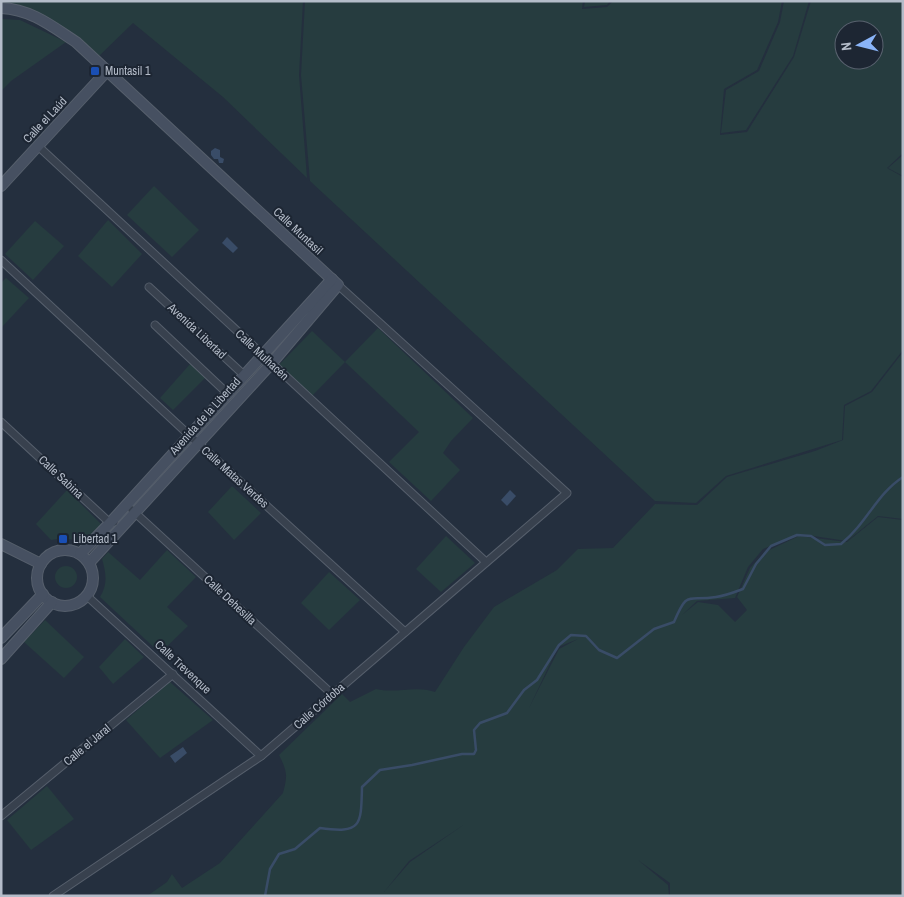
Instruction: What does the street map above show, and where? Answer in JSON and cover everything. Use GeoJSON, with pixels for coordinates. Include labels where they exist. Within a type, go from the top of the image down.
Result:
{"type":"FeatureCollection","features":[{"type":"Feature","properties":{"kind":"street","name":"Calle Muntasil"},"geometry":{"type":"LineString","coordinates":[[1,8],[29,14],[56,28],[76,42],[335,282],[567,493]]}},
{"type":"Feature","properties":{"kind":"street","name":"Calle el Laúd"},"geometry":{"type":"LineString","coordinates":[[1,186],[107,71]]}},
{"type":"Feature","properties":{"kind":"street","name":"Calle Mulhacén"},"geometry":{"type":"LineString","coordinates":[[38,146],[486,562]]}},
{"type":"Feature","properties":{"kind":"street","name":"Calle Matas Verdes"},"geometry":{"type":"LineString","coordinates":[[1,260],[405,632]]}},
{"type":"Feature","properties":{"kind":"street","name":"Avenida de la Libertad"},"geometry":{"type":"LineString","coordinates":[[89,563],[126,522],[130,508],[189,435],[335,282]]}},
{"type":"Feature","properties":{"kind":"street","name":"Avenida de la Libertad"},"geometry":{"type":"LineString","coordinates":[[80,554],[110,522],[130,508],[198,443],[271,364],[335,282]]}},
{"type":"Feature","properties":{"kind":"street","name":"Avenida Libertad"},"geometry":{"type":"LineString","coordinates":[[149,287],[245,376]]}},
{"type":"Feature","properties":{"kind":"street"},"geometry":{"type":"LineString","coordinates":[[155,325],[228,394]]}},
{"type":"Feature","properties":{"kind":"street","name":"Calle Sabina"},"geometry":{"type":"LineString","coordinates":[[1,422],[110,522]]}},
{"type":"Feature","properties":{"kind":"street","name":"Calle Córdoba"},"geometry":{"type":"LineString","coordinates":[[53,896],[261,756],[567,493]]}},
{"type":"Feature","properties":{"kind":"street","name":"Calle Dehesilla"},"geometry":{"type":"LineString","coordinates":[[130,508],[332,694]]}},
{"type":"Feature","properties":{"kind":"street"},"geometry":{"type":"LineString","coordinates":[[110,522],[126,522]]}},
{"type":"Feature","properties":{"kind":"street"},"geometry":{"type":"LineString","coordinates":[[1,544],[41,564]]}},
{"type":"Feature","properties":{"kind":"street"},"geometry":{"type":"LineString","coordinates":[[72,550],[80,554],[89,563],[94,577],[87,596],[68,606],[52,602],[43,594],[38,579],[41,564],[54,552],[72,550]]}},
{"type":"Feature","properties":{"kind":"street"},"geometry":{"type":"LineString","coordinates":[[1,638],[43,594]]}},
{"type":"Feature","properties":{"kind":"street","name":"Calle Trevenque"},"geometry":{"type":"LineString","coordinates":[[87,596],[261,756]]}},
{"type":"Feature","properties":{"kind":"street"},"geometry":{"type":"LineString","coordinates":[[1,659],[52,602]]}},
{"type":"Feature","properties":{"kind":"street","name":"Calle el Jaral"},"geometry":{"type":"LineString","coordinates":[[1,816],[172,674]]}},
{"type":"Feature","properties":{"kind":"green space"},"geometry":{"type":"Polygon","coordinates":[[[1,1],[303,1],[299,75],[307,178],[223,97],[133,23],[98,57],[72,32],[18,6],[1,3],[1,1]]]}},
{"type":"Feature","properties":{"kind":"green space"},"geometry":{"type":"Polygon","coordinates":[[[305,1],[583,1],[582,9],[607,7],[613,1],[782,1],[778,22],[757,70],[724,89],[720,135],[747,132],[794,57],[811,1],[903,1],[903,153],[887,168],[903,177],[903,350],[871,391],[844,405],[842,440],[726,476],[696,503],[655,501],[310,181],[301,75],[305,1]]]}},
{"type":"Feature","properties":{"kind":"green space"},"geometry":{"type":"Polygon","coordinates":[[[585,1],[610,1],[607,5],[584,7],[585,1]]]}},
{"type":"Feature","properties":{"kind":"green space"},"geometry":{"type":"Polygon","coordinates":[[[784,1],[809,1],[793,56],[746,130],[721,133],[726,90],[759,71],[780,22],[784,1]]]}},
{"type":"Feature","properties":{"kind":"green space"},"geometry":{"type":"Polygon","coordinates":[[[1,19],[20,20],[66,42],[11,81],[1,91],[1,19]]]}},
{"type":"Feature","properties":{"kind":"green space"},"geometry":{"type":"Polygon","coordinates":[[[903,155],[903,176],[888,168],[903,155]]]}},
{"type":"Feature","properties":{"kind":"green space"},"geometry":{"type":"Polygon","coordinates":[[[154,186],[199,230],[172,257],[127,215],[154,186]]]}},
{"type":"Feature","properties":{"kind":"green space"},"geometry":{"type":"Polygon","coordinates":[[[108,220],[142,254],[112,287],[78,256],[108,220]]]}},
{"type":"Feature","properties":{"kind":"green space"},"geometry":{"type":"Polygon","coordinates":[[[35,221],[64,246],[33,280],[5,254],[35,221]]]}},
{"type":"Feature","properties":{"kind":"green space"},"geometry":{"type":"Polygon","coordinates":[[[6,278],[29,298],[1,328],[1,283],[6,278]]]}},
{"type":"Feature","properties":{"kind":"green space"},"geometry":{"type":"Polygon","coordinates":[[[378,328],[473,418],[451,441],[443,453],[460,470],[431,501],[389,462],[419,432],[345,362],[378,328]]]}},
{"type":"Feature","properties":{"kind":"green space"},"geometry":{"type":"Polygon","coordinates":[[[312,331],[345,362],[311,397],[278,366],[312,331]]]}},
{"type":"Feature","properties":{"kind":"green space"},"geometry":{"type":"Polygon","coordinates":[[[903,352],[903,519],[878,516],[847,541],[800,534],[763,549],[748,567],[735,598],[697,601],[682,615],[698,602],[718,605],[735,622],[747,610],[737,597],[750,568],[765,552],[799,536],[847,542],[878,517],[903,520],[903,896],[670,896],[670,883],[638,860],[668,885],[669,896],[147,896],[167,882],[172,874],[182,888],[220,863],[283,793],[286,773],[279,755],[342,694],[350,702],[376,689],[391,691],[420,689],[435,692],[464,647],[494,607],[557,570],[578,549],[613,548],[655,504],[697,505],[727,477],[815,451],[843,440],[845,406],[872,392],[903,352]],[[578,639],[558,647],[529,708],[559,649],[578,639]],[[465,824],[409,861],[384,892],[410,862],[465,824]]]}},
{"type":"Feature","properties":{"kind":"green space"},"geometry":{"type":"Polygon","coordinates":[[[191,363],[206,377],[173,410],[160,398],[191,363]]]}},
{"type":"Feature","properties":{"kind":"green space"},"geometry":{"type":"Polygon","coordinates":[[[232,486],[261,513],[234,540],[208,512],[232,486]]]}},
{"type":"Feature","properties":{"kind":"green space"},"geometry":{"type":"Polygon","coordinates":[[[67,490],[102,525],[83,542],[64,538],[51,540],[36,524],[67,490]]]}},
{"type":"Feature","properties":{"kind":"green space"},"geometry":{"type":"Polygon","coordinates":[[[446,536],[475,563],[441,592],[416,569],[446,536]]]}},
{"type":"Feature","properties":{"kind":"green space"},"geometry":{"type":"Polygon","coordinates":[[[167,550],[196,577],[167,607],[188,626],[160,653],[100,597],[106,578],[102,559],[108,552],[140,580],[167,550]]]}},
{"type":"Feature","properties":{"kind":"green space"},"geometry":{"type":"Polygon","coordinates":[[[66,566],[74,569],[77,577],[74,585],[66,588],[58,585],[55,577],[58,569],[66,566]]]}},
{"type":"Feature","properties":{"kind":"green space"},"geometry":{"type":"Polygon","coordinates":[[[329,572],[360,600],[329,630],[301,603],[329,572]]]}},
{"type":"Feature","properties":{"kind":"green space"},"geometry":{"type":"Polygon","coordinates":[[[45,620],[84,657],[64,678],[24,642],[45,620]]]}},
{"type":"Feature","properties":{"kind":"green space"},"geometry":{"type":"Polygon","coordinates":[[[125,639],[144,657],[113,684],[99,667],[125,639]]]}},
{"type":"Feature","properties":{"kind":"green space"},"geometry":{"type":"Polygon","coordinates":[[[170,682],[213,720],[160,758],[126,720],[170,682]]]}},
{"type":"Feature","properties":{"kind":"green space"},"geometry":{"type":"Polygon","coordinates":[[[47,786],[74,819],[31,850],[7,820],[47,786]]]}},
{"type":"Feature","properties":{"kind":"water"},"geometry":{"type":"Polygon","coordinates":[[[215,148],[220,150],[220,157],[224,159],[223,163],[219,163],[218,159],[214,159],[211,155],[211,151],[215,148]]]}},
{"type":"Feature","properties":{"kind":"water"},"geometry":{"type":"Polygon","coordinates":[[[227,237],[238,248],[233,253],[222,243],[227,237]]]}},
{"type":"Feature","properties":{"kind":"water"},"geometry":{"type":"Polygon","coordinates":[[[510,490],[516,496],[507,506],[501,500],[510,490]]]}},
{"type":"Feature","properties":{"kind":"water"},"geometry":{"type":"Polygon","coordinates":[[[183,747],[187,753],[175,763],[170,756],[183,747]]]}},
{"type":"Feature","properties":{"kind":"waterway"},"geometry":{"type":"LineString","coordinates":[[265,896],[270,869],[279,854],[295,849],[320,828],[344,829],[351,828],[356,824],[361,810],[362,787],[380,770],[462,754],[474,754],[476,750],[474,730],[480,723],[507,713],[524,690],[537,680],[559,645],[571,635],[586,636],[599,650],[617,658],[654,629],[674,622],[682,605],[689,599],[730,594],[743,589],[756,564],[771,546],[797,535],[811,536],[825,545],[841,544],[856,529],[884,494],[903,477]]}},
{"type":"Feature","properties":{"kind":"place","name":"Muntasil 1"},"geometry":{"type":"Point","coordinates":[95,71]}},
{"type":"Feature","properties":{"kind":"place","name":"Libertad 1"},"geometry":{"type":"Point","coordinates":[63,539]}}]}
